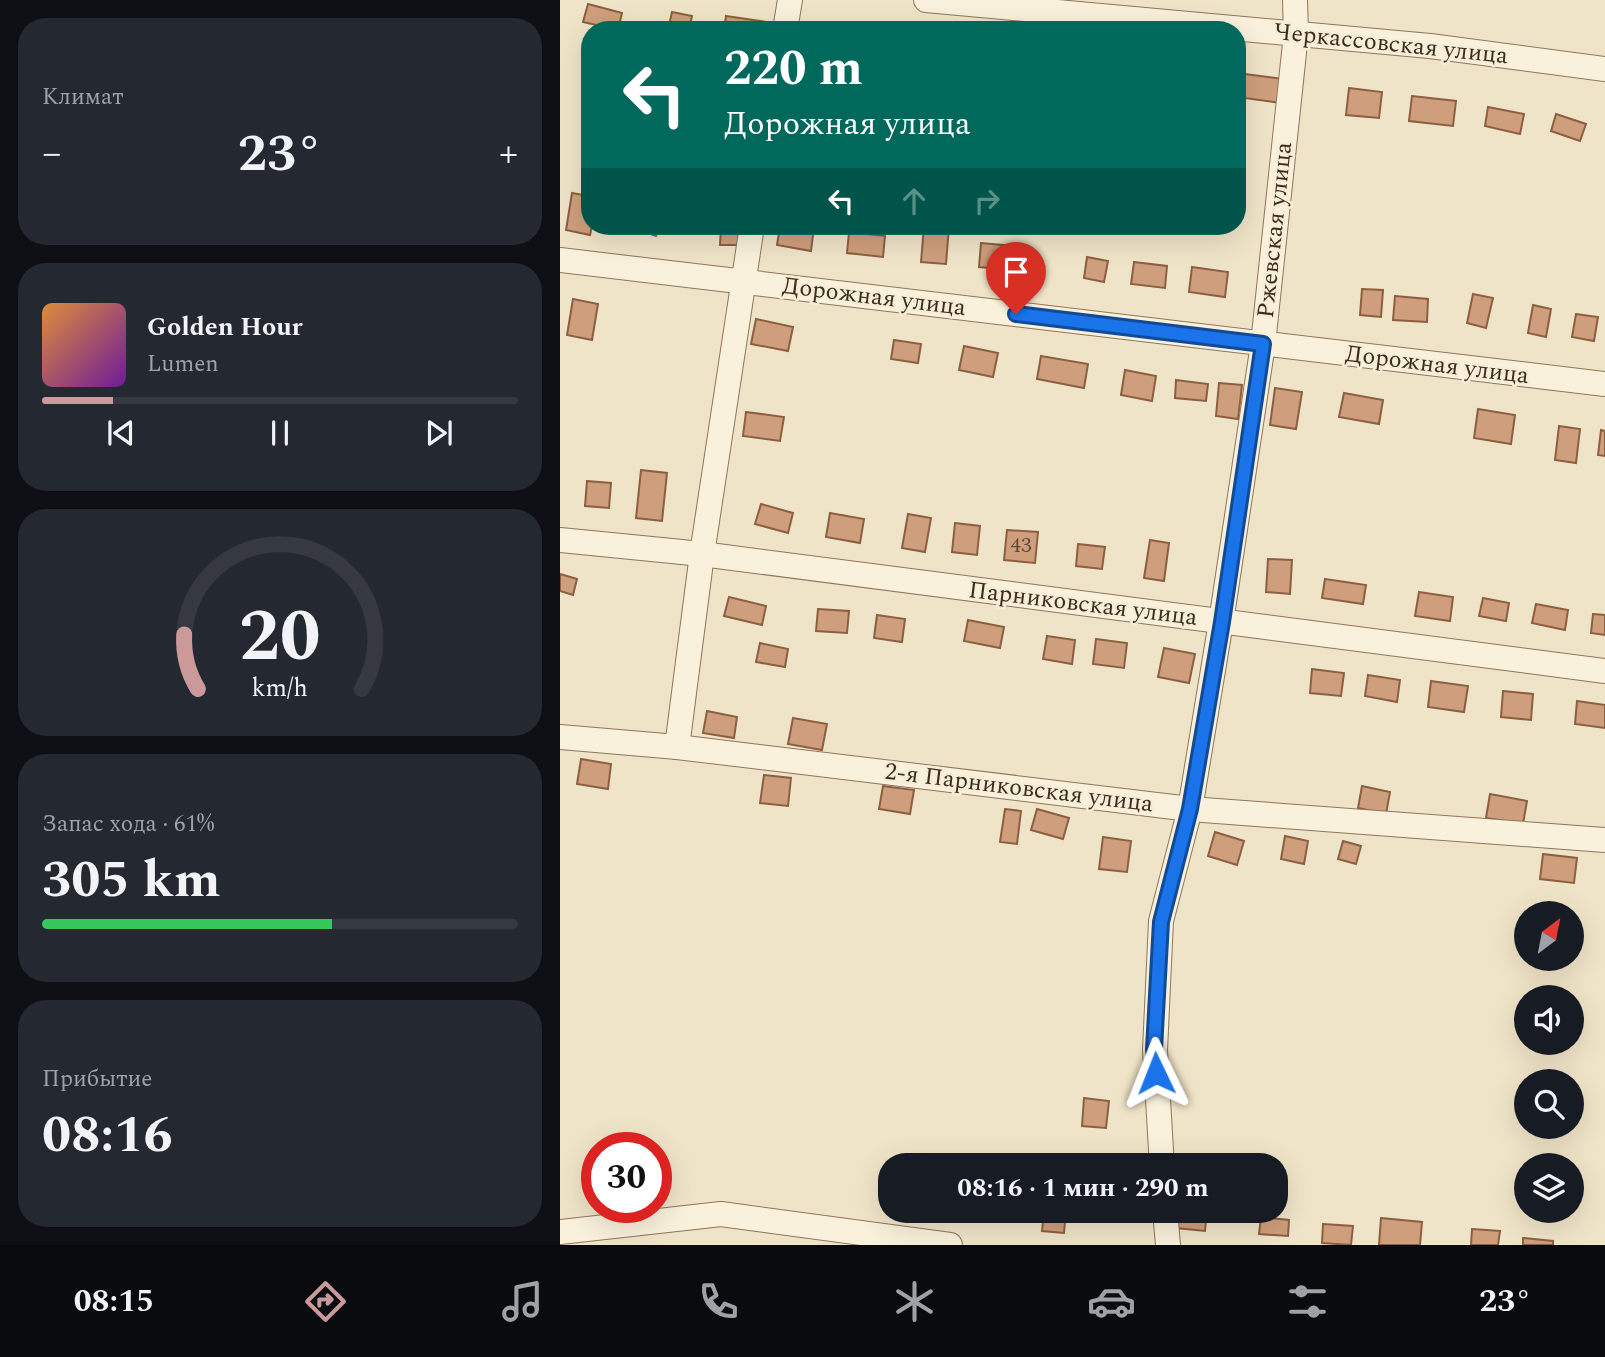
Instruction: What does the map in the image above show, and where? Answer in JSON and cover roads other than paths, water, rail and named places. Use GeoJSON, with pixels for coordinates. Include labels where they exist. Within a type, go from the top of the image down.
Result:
{"type":"FeatureCollection","features":[{"type":"Feature","properties":{"kind":"street"},"geometry":{"type":"LineString","coordinates":[[786,21],[790,0]]}},
{"type":"Feature","properties":{"kind":"street","name":"Черкассовская улица"},"geometry":{"type":"LineString","coordinates":[[926,0],[1155,21]]}},
{"type":"Feature","properties":{"kind":"street","name":"Ржевская улица"},"geometry":{"type":"LineString","coordinates":[[1161,1153],[1154,1049],[1161,922],[1190,809],[1222,622],[1263,344],[1296,34],[1295,0]]}},
{"type":"Feature","properties":{"kind":"street","name":"Черкассовская улица"},"geometry":{"type":"LineString","coordinates":[[1246,29],[1430,46],[1605,69]]}},
{"type":"Feature","properties":{"kind":"street"},"geometry":{"type":"LineString","coordinates":[[677,747],[702,554],[751,235]]}},
{"type":"Feature","properties":{"kind":"street","name":"Дорожная улица"},"geometry":{"type":"LineString","coordinates":[[560,260],[1605,384]]}},
{"type":"Feature","properties":{"kind":"street","name":"Парниковская улица"},"geometry":{"type":"LineString","coordinates":[[560,540],[702,554],[1605,671]]}},
{"type":"Feature","properties":{"kind":"street","name":"2-я Парниковская улица"},"geometry":{"type":"LineString","coordinates":[[560,737],[677,747],[1190,809],[1605,840]]}},
{"type":"Feature","properties":{"kind":"street"},"geometry":{"type":"LineString","coordinates":[[560,1232],[721,1214],[950,1245]]}},
{"type":"Feature","properties":{"kind":"street"},"geometry":{"type":"LineString","coordinates":[[1167,1223],[1168,1245]]}}]}
